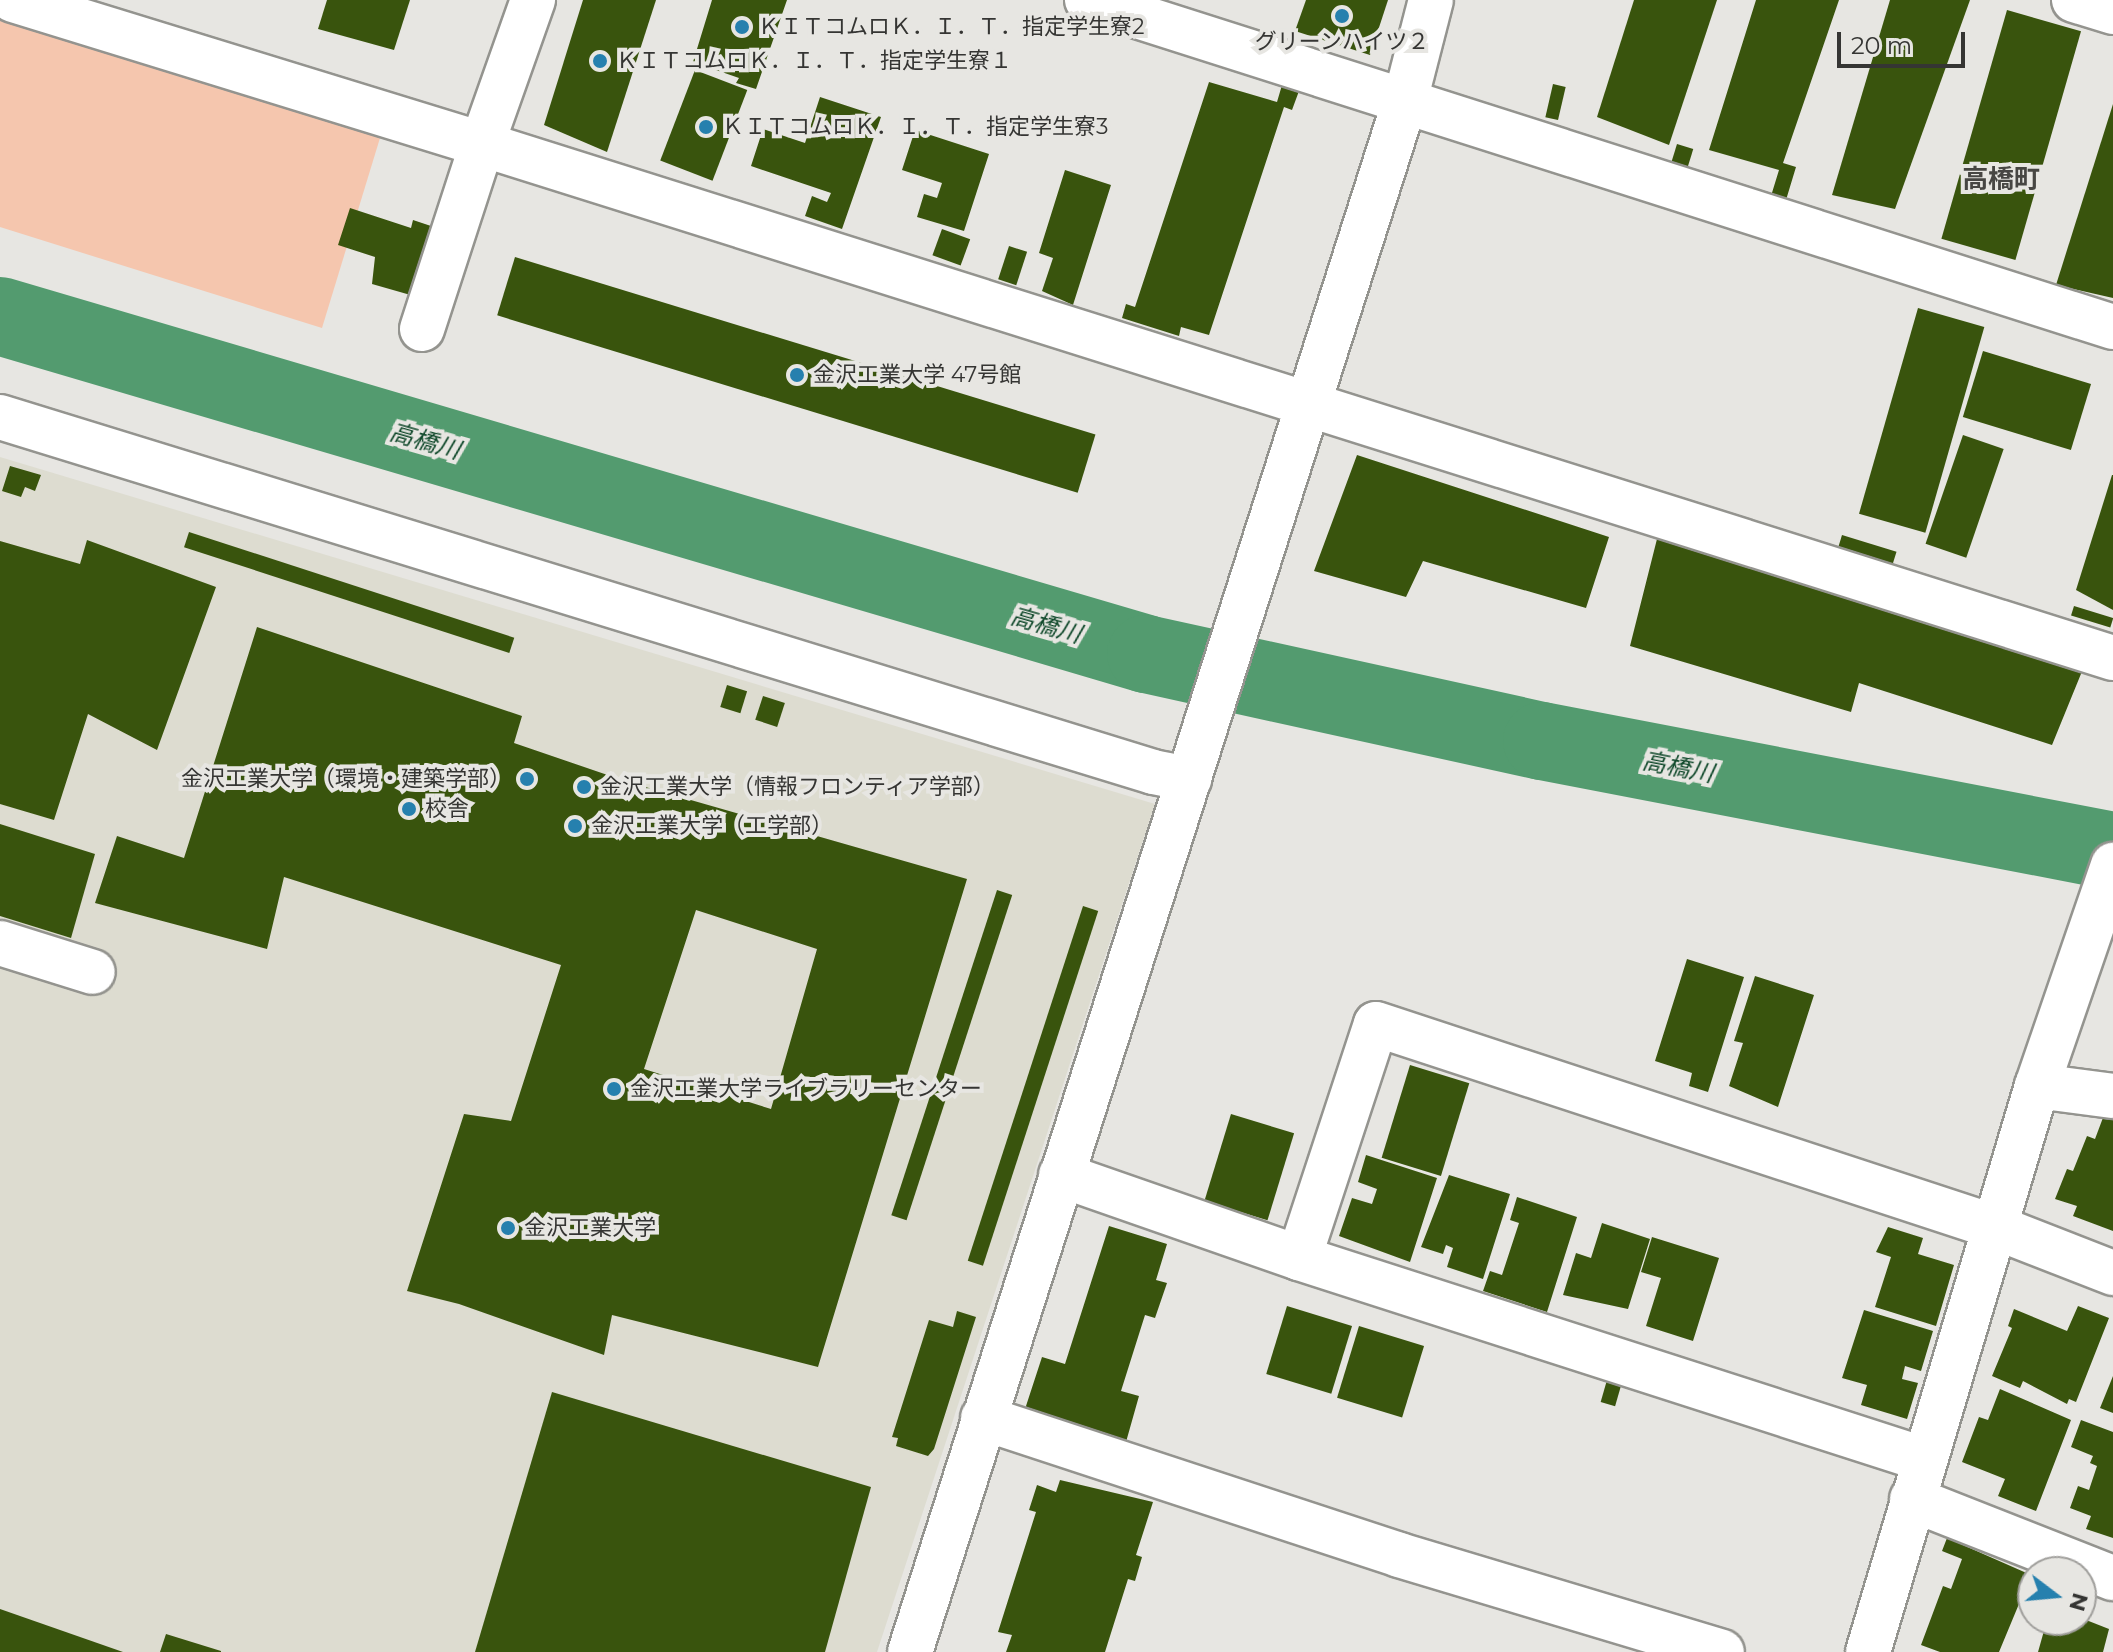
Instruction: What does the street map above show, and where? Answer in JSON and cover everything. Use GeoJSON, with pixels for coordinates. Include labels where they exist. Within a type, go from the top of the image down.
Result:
{"type":"FeatureCollection","features":[{"type":"Feature","properties":{"kind":"street"},"geometry":{"type":"LineString","coordinates":[[13,0],[482,144],[2113,658]]}},
{"type":"Feature","properties":{"kind":"street"},"geometry":{"type":"LineString","coordinates":[[422,329],[533,0]]}},
{"type":"Feature","properties":{"kind":"street"},"geometry":{"type":"LineString","coordinates":[[1087,0],[2113,327]]}},
{"type":"Feature","properties":{"kind":"street"},"geometry":{"type":"LineString","coordinates":[[910,1652],[1405,101],[1431,0]]}},
{"type":"Feature","properties":{"kind":"street"},"geometry":{"type":"LineString","coordinates":[[2074,0],[2113,12]]}},
{"type":"Feature","properties":{"kind":"street"},"geometry":{"type":"LineString","coordinates":[[0,417],[1138,768],[1189,779]]}},
{"type":"Feature","properties":{"kind":"street"},"geometry":{"type":"LineString","coordinates":[[1868,1652],[2037,1086],[2113,865]]}},
{"type":"Feature","properties":{"kind":"street"},"geometry":{"type":"LineString","coordinates":[[0,943],[93,972]]}},
{"type":"Feature","properties":{"kind":"street"},"geometry":{"type":"LineString","coordinates":[[1299,1258],[1376,1024],[1995,1227],[2113,1273]]}},
{"type":"Feature","properties":{"kind":"street"},"geometry":{"type":"LineString","coordinates":[[2037,1086],[2113,1096]]}},
{"type":"Feature","properties":{"kind":"street"},"geometry":{"type":"LineString","coordinates":[[1061,1175],[1918,1479],[2113,1578]]}},
{"type":"Feature","properties":{"kind":"street"},"geometry":{"type":"LineString","coordinates":[[983,1418],[1399,1555],[1722,1652]]}},
{"type":"Feature","properties":{"kind":"shaded area"},"geometry":{"type":"Polygon","coordinates":[[[0,0],[387,115],[322,328],[0,227],[0,0]]]}},
{"type":"Feature","properties":{"kind":"shaded area","name":"金沢工業大学"},"geometry":{"type":"Polygon","coordinates":[[[0,457],[1155,804],[877,1652],[0,1652],[0,457]]]}},
{"type":"Feature","properties":{"kind":"building"},"geometry":{"type":"Polygon","coordinates":[[[327,0],[410,0],[394,50],[318,29],[327,0]]]}},
{"type":"Feature","properties":{"kind":"building","name":"ＫＩＴコムロＫ．Ｉ．Ｔ．指定学生寮１"},"geometry":{"type":"Polygon","coordinates":[[[583,0],[656,0],[607,152],[544,125],[583,0]]]}},
{"type":"Feature","properties":{"kind":"building","name":"ＫＩＴコムロＫ．Ｉ．Ｔ．指定学生寮2"},"geometry":{"type":"Polygon","coordinates":[[[712,0],[787,0],[756,89],[736,83],[739,78],[693,62],[712,0]]]}},
{"type":"Feature","properties":{"kind":"building","name":"グリーンハイツ２"},"geometry":{"type":"Polygon","coordinates":[[[1306,0],[1388,0],[1370,55],[1295,31],[1306,0]]]}},
{"type":"Feature","properties":{"kind":"building"},"geometry":{"type":"Polygon","coordinates":[[[1634,0],[1717,0],[1669,145],[1597,117],[1634,0]]]}},
{"type":"Feature","properties":{"kind":"building"},"geometry":{"type":"Polygon","coordinates":[[[1756,0],[1839,0],[1783,163],[1796,167],[1786,200],[1771,196],[1779,170],[1709,150],[1756,0]]]}},
{"type":"Feature","properties":{"kind":"building"},"geometry":{"type":"Polygon","coordinates":[[[1890,0],[1970,0],[1895,209],[1832,195],[1890,0]]]}},
{"type":"Feature","properties":{"kind":"building"},"geometry":{"type":"Polygon","coordinates":[[[2007,10],[2081,31],[2015,260],[1941,239],[2007,10]]]}},
{"type":"Feature","properties":{"kind":"building","name":"ＫＩＴコムロＫ．Ｉ．Ｔ．指定学生寮3"},"geometry":{"type":"Polygon","coordinates":[[[695,70],[747,90],[713,181],[660,161],[695,70]]]}},
{"type":"Feature","properties":{"kind":"building"},"geometry":{"type":"Polygon","coordinates":[[[1209,82],[1277,102],[1282,85],[1299,91],[1292,110],[1284,107],[1209,335],[1181,327],[1179,336],[1122,318],[1126,304],[1135,307],[1209,82]]]}},
{"type":"Feature","properties":{"kind":"building"},"geometry":{"type":"Polygon","coordinates":[[[1553,84],[1566,87],[1558,120],[1545,117],[1553,84]]]}},
{"type":"Feature","properties":{"kind":"building"},"geometry":{"type":"Polygon","coordinates":[[[820,97],[881,117],[842,229],[805,216],[812,196],[827,202],[831,193],[751,166],[763,129],[805,143],[820,97]]]}},
{"type":"Feature","properties":{"kind":"building"},"geometry":{"type":"Polygon","coordinates":[[[2113,104],[2113,298],[2056,285],[2113,104]]]}},
{"type":"Feature","properties":{"kind":"building"},"geometry":{"type":"Polygon","coordinates":[[[915,130],[989,154],[964,231],[917,217],[924,194],[937,198],[942,183],[902,170],[915,130]]]}},
{"type":"Feature","properties":{"kind":"building"},"geometry":{"type":"Polygon","coordinates":[[[1677,144],[1693,149],[1687,169],[1671,164],[1677,144]]]}},
{"type":"Feature","properties":{"kind":"building"},"geometry":{"type":"Polygon","coordinates":[[[1065,170],[1111,185],[1073,305],[1042,291],[1053,258],[1039,253],[1065,170]]]}},
{"type":"Feature","properties":{"kind":"building"},"geometry":{"type":"Polygon","coordinates":[[[350,208],[411,228],[413,220],[434,227],[414,296],[372,284],[375,257],[338,245],[350,208]]]}},
{"type":"Feature","properties":{"kind":"building"},"geometry":{"type":"Polygon","coordinates":[[[942,229],[970,239],[961,266],[932,255],[942,229]]]}},
{"type":"Feature","properties":{"kind":"building"},"geometry":{"type":"Polygon","coordinates":[[[1009,246],[1027,252],[1016,285],[998,279],[1009,246]]]}},
{"type":"Feature","properties":{"kind":"building","name":"金沢工業大学 47号館"},"geometry":{"type":"Polygon","coordinates":[[[515,257],[1095,434],[1078,493],[497,315],[515,257]]]}},
{"type":"Feature","properties":{"kind":"building"},"geometry":{"type":"Polygon","coordinates":[[[1918,308],[1984,327],[1925,533],[1859,514],[1918,308]]]}},
{"type":"Feature","properties":{"kind":"building"},"geometry":{"type":"Polygon","coordinates":[[[1983,351],[2091,384],[2071,450],[1963,417],[1983,351]]]}},
{"type":"Feature","properties":{"kind":"building"},"geometry":{"type":"Polygon","coordinates":[[[1963,435],[2004,449],[1966,558],[1926,544],[1963,435]]]}},
{"type":"Feature","properties":{"kind":"building"},"geometry":{"type":"Polygon","coordinates":[[[1357,455],[1609,537],[1586,608],[1423,561],[1406,597],[1314,571],[1357,455]]]}},
{"type":"Feature","properties":{"kind":"building"},"geometry":{"type":"Polygon","coordinates":[[[10,466],[41,475],[35,491],[25,487],[21,497],[2,491],[10,466]]]}},
{"type":"Feature","properties":{"kind":"building"},"geometry":{"type":"Polygon","coordinates":[[[2113,475],[2113,610],[2076,590],[2113,475]]]}},
{"type":"Feature","properties":{"kind":"building"},"geometry":{"type":"Polygon","coordinates":[[[189,532],[514,638],[509,653],[184,547],[189,532]]]}},
{"type":"Feature","properties":{"kind":"building"},"geometry":{"type":"Polygon","coordinates":[[[1658,535],[2085,664],[2052,745],[1859,683],[1851,712],[1630,646],[1658,535]]]}},
{"type":"Feature","properties":{"kind":"building"},"geometry":{"type":"Polygon","coordinates":[[[1842,535],[1897,552],[1892,565],[1838,548],[1842,535]]]}},
{"type":"Feature","properties":{"kind":"building"},"geometry":{"type":"Polygon","coordinates":[[[87,540],[216,587],[157,750],[88,714],[54,820],[0,804],[0,541],[80,564],[87,540]]]}},
{"type":"Feature","properties":{"kind":"building"},"geometry":{"type":"Polygon","coordinates":[[[2074,606],[2113,618],[2110,628],[2071,616],[2074,606]]]}},
{"type":"Feature","properties":{"kind":"building","name":"金沢工業大学ライブラリーセンター"},"geometry":{"type":"Polygon","coordinates":[[[257,627],[522,716],[514,743],[628,782],[967,879],[818,1367],[612,1315],[604,1355],[459,1304],[407,1291],[464,1114],[511,1121],[561,965],[284,877],[267,949],[95,903],[117,836],[184,858],[257,627]],[[696,910],[644,1069],[771,1109],[817,949],[696,910]]]}},
{"type":"Feature","properties":{"kind":"building"},"geometry":{"type":"Polygon","coordinates":[[[727,685],[747,691],[740,713],[720,707],[727,685]]]}},
{"type":"Feature","properties":{"kind":"building"},"geometry":{"type":"Polygon","coordinates":[[[763,696],[785,703],[777,727],[755,720],[763,696]]]}},
{"type":"Feature","properties":{"kind":"building"},"geometry":{"type":"Polygon","coordinates":[[[0,824],[95,854],[71,938],[0,916],[0,824]]]}},
{"type":"Feature","properties":{"kind":"building"},"geometry":{"type":"Polygon","coordinates":[[[997,890],[1012,895],[907,1220],[891,1215],[997,890]]]}},
{"type":"Feature","properties":{"kind":"building"},"geometry":{"type":"Polygon","coordinates":[[[1083,906],[1098,911],[983,1266],[968,1261],[1083,906]]]}},
{"type":"Feature","properties":{"kind":"building"},"geometry":{"type":"Polygon","coordinates":[[[1687,959],[1744,977],[1708,1092],[1689,1086],[1692,1073],[1655,1061],[1687,959]]]}},
{"type":"Feature","properties":{"kind":"building"},"geometry":{"type":"Polygon","coordinates":[[[1755,976],[1814,995],[1778,1107],[1729,1086],[1743,1043],[1734,1041],[1755,976]]]}},
{"type":"Feature","properties":{"kind":"building"},"geometry":{"type":"Polygon","coordinates":[[[1410,1065],[1469,1083],[1441,1176],[1382,1158],[1410,1065]]]}},
{"type":"Feature","properties":{"kind":"building"},"geometry":{"type":"Polygon","coordinates":[[[1231,1114],[1294,1133],[1268,1220],[1204,1201],[1231,1114]]]}},
{"type":"Feature","properties":{"kind":"building"},"geometry":{"type":"Polygon","coordinates":[[[2104,1115],[2113,1119],[2113,1231],[2073,1216],[2077,1206],[2055,1199],[2067,1169],[2073,1171],[2087,1136],[2095,1139],[2104,1115]]]}},
{"type":"Feature","properties":{"kind":"building"},"geometry":{"type":"Polygon","coordinates":[[[1366,1155],[1437,1178],[1410,1262],[1339,1236],[1352,1198],[1372,1204],[1377,1189],[1358,1182],[1366,1155]]]}},
{"type":"Feature","properties":{"kind":"building"},"geometry":{"type":"Polygon","coordinates":[[[1449,1175],[1510,1194],[1483,1279],[1447,1267],[1453,1248],[1446,1245],[1443,1254],[1421,1247],[1449,1175]]]}},
{"type":"Feature","properties":{"kind":"building"},"geometry":{"type":"Polygon","coordinates":[[[1517,1197],[1577,1217],[1547,1312],[1483,1291],[1490,1271],[1502,1275],[1519,1223],[1510,1220],[1517,1197]]]}},
{"type":"Feature","properties":{"kind":"building"},"geometry":{"type":"Polygon","coordinates":[[[1602,1223],[1650,1239],[1628,1309],[1563,1295],[1576,1253],[1591,1258],[1602,1223]]]}},
{"type":"Feature","properties":{"kind":"building"},"geometry":{"type":"Polygon","coordinates":[[[1109,1226],[1167,1244],[1156,1280],[1167,1283],[1155,1318],[1145,1315],[1121,1391],[1139,1396],[1126,1442],[1028,1411],[1026,1406],[1042,1357],[1065,1364],[1109,1226]]]}},
{"type":"Feature","properties":{"kind":"building"},"geometry":{"type":"Polygon","coordinates":[[[1888,1227],[1923,1238],[1918,1254],[1954,1265],[1936,1326],[1875,1307],[1891,1257],[1876,1252],[1888,1227]]]}},
{"type":"Feature","properties":{"kind":"building"},"geometry":{"type":"Polygon","coordinates":[[[1652,1237],[1719,1258],[1693,1341],[1646,1326],[1661,1278],[1641,1272],[1652,1237]]]}},
{"type":"Feature","properties":{"kind":"building"},"geometry":{"type":"Polygon","coordinates":[[[1287,1306],[1352,1326],[1331,1394],[1266,1374],[1287,1306]]]}},
{"type":"Feature","properties":{"kind":"building"},"geometry":{"type":"Polygon","coordinates":[[[2078,1306],[2109,1318],[2076,1402],[2069,1399],[2067,1404],[2023,1381],[2020,1388],[1992,1376],[2012,1328],[2008,1326],[2014,1309],[2067,1331],[2078,1306]]]}},
{"type":"Feature","properties":{"kind":"building"},"geometry":{"type":"Polygon","coordinates":[[[1864,1310],[1933,1331],[1921,1371],[1905,1366],[1902,1379],[1918,1383],[1907,1419],[1861,1405],[1867,1385],[1842,1378],[1864,1310]]]}},
{"type":"Feature","properties":{"kind":"building"},"geometry":{"type":"Polygon","coordinates":[[[957,1311],[976,1317],[934,1449],[928,1456],[896,1446],[898,1438],[892,1437],[929,1320],[953,1327],[957,1311]]]}},
{"type":"Feature","properties":{"kind":"building"},"geometry":{"type":"Polygon","coordinates":[[[1359,1326],[1424,1346],[1402,1418],[1337,1398],[1359,1326]]]}},
{"type":"Feature","properties":{"kind":"building"},"geometry":{"type":"Polygon","coordinates":[[[2113,1376],[2113,1413],[2100,1408],[2113,1376]]]}},
{"type":"Feature","properties":{"kind":"building"},"geometry":{"type":"Polygon","coordinates":[[[1607,1380],[1621,1384],[1615,1406],[1601,1402],[1607,1380]]]}},
{"type":"Feature","properties":{"kind":"building"},"geometry":{"type":"Polygon","coordinates":[[[2000,1389],[2071,1420],[2036,1511],[1998,1496],[2005,1479],[1962,1462],[1979,1417],[1988,1420],[2000,1389]]]}},
{"type":"Feature","properties":{"kind":"building"},"geometry":{"type":"Polygon","coordinates":[[[552,1392],[871,1487],[825,1652],[475,1652],[552,1392]]]}},
{"type":"Feature","properties":{"kind":"building"},"geometry":{"type":"Polygon","coordinates":[[[2081,1420],[2113,1432],[2113,1538],[2086,1529],[2091,1516],[2070,1508],[2078,1486],[2089,1490],[2097,1466],[2090,1463],[2093,1456],[2071,1447],[2081,1420]]]}},
{"type":"Feature","properties":{"kind":"building"},"geometry":{"type":"Polygon","coordinates":[[[1060,1480],[1153,1502],[1136,1555],[1142,1557],[1135,1581],[1128,1579],[1105,1652],[1006,1652],[1012,1635],[998,1632],[1036,1512],[1029,1510],[1037,1485],[1056,1492],[1060,1480]]]}},
{"type":"Feature","properties":{"kind":"building"},"geometry":{"type":"Polygon","coordinates":[[[1947,1538],[2017,1569],[2017,1609],[1999,1652],[1940,1652],[1921,1645],[1943,1586],[1951,1589],[1962,1559],[1942,1551],[1947,1538]]]}},
{"type":"Feature","properties":{"kind":"building"},"geometry":{"type":"Polygon","coordinates":[[[0,1609],[123,1652],[0,1652],[0,1609]]]}},
{"type":"Feature","properties":{"kind":"building"},"geometry":{"type":"Polygon","coordinates":[[[2097,1624],[2109,1629],[2103,1652],[2038,1652],[2042,1636],[2097,1636],[2097,1624]]]}},
{"type":"Feature","properties":{"kind":"building"},"geometry":{"type":"Polygon","coordinates":[[[166,1634],[221,1651],[221,1652],[160,1652],[166,1634]]]}},
{"type":"Feature","properties":{"kind":"waterway","name":"高橋川"},"geometry":{"type":"LineString","coordinates":[[0,316],[1146,654],[1542,741],[2113,851]]}},
{"type":"Feature","properties":{"kind":"place","name":"グリーンハイツ２"},"geometry":{"type":"Point","coordinates":[1342,16]}},
{"type":"Feature","properties":{"kind":"place","name":"ＫＩＴコムロＫ．Ｉ．Ｔ．指定学生寮2"},"geometry":{"type":"Point","coordinates":[742,27]}},
{"type":"Feature","properties":{"kind":"place","name":"ＫＩＴコムロＫ．Ｉ．Ｔ．指定学生寮１"},"geometry":{"type":"Point","coordinates":[600,61]}},
{"type":"Feature","properties":{"kind":"place","name":"ＫＩＴコムロＫ．Ｉ．Ｔ．指定学生寮3"},"geometry":{"type":"Point","coordinates":[706,127]}},
{"type":"Feature","properties":{"kind":"place","name":"金沢工業大学 47号館"},"geometry":{"type":"Point","coordinates":[797,375]}},
{"type":"Feature","properties":{"kind":"place","name":"金沢工業大学（環境・建築学部）"},"geometry":{"type":"Point","coordinates":[527,779]}},
{"type":"Feature","properties":{"kind":"place","name":"金沢工業大学（情報フロンティア学部）"},"geometry":{"type":"Point","coordinates":[584,787]}},
{"type":"Feature","properties":{"kind":"place","name":"校舎"},"geometry":{"type":"Point","coordinates":[409,809]}},
{"type":"Feature","properties":{"kind":"place","name":"金沢工業大学（工学部）"},"geometry":{"type":"Point","coordinates":[575,826]}},
{"type":"Feature","properties":{"kind":"place","name":"金沢工業大学ライブラリーセンター"},"geometry":{"type":"Point","coordinates":[614,1089]}},
{"type":"Feature","properties":{"kind":"place","name":"金沢工業大学"},"geometry":{"type":"Point","coordinates":[508,1228]}},
{"type":"Feature","properties":{"kind":"district","name":"高橋町"},"geometry":{"type":"Point","coordinates":[2001,180]}}]}
